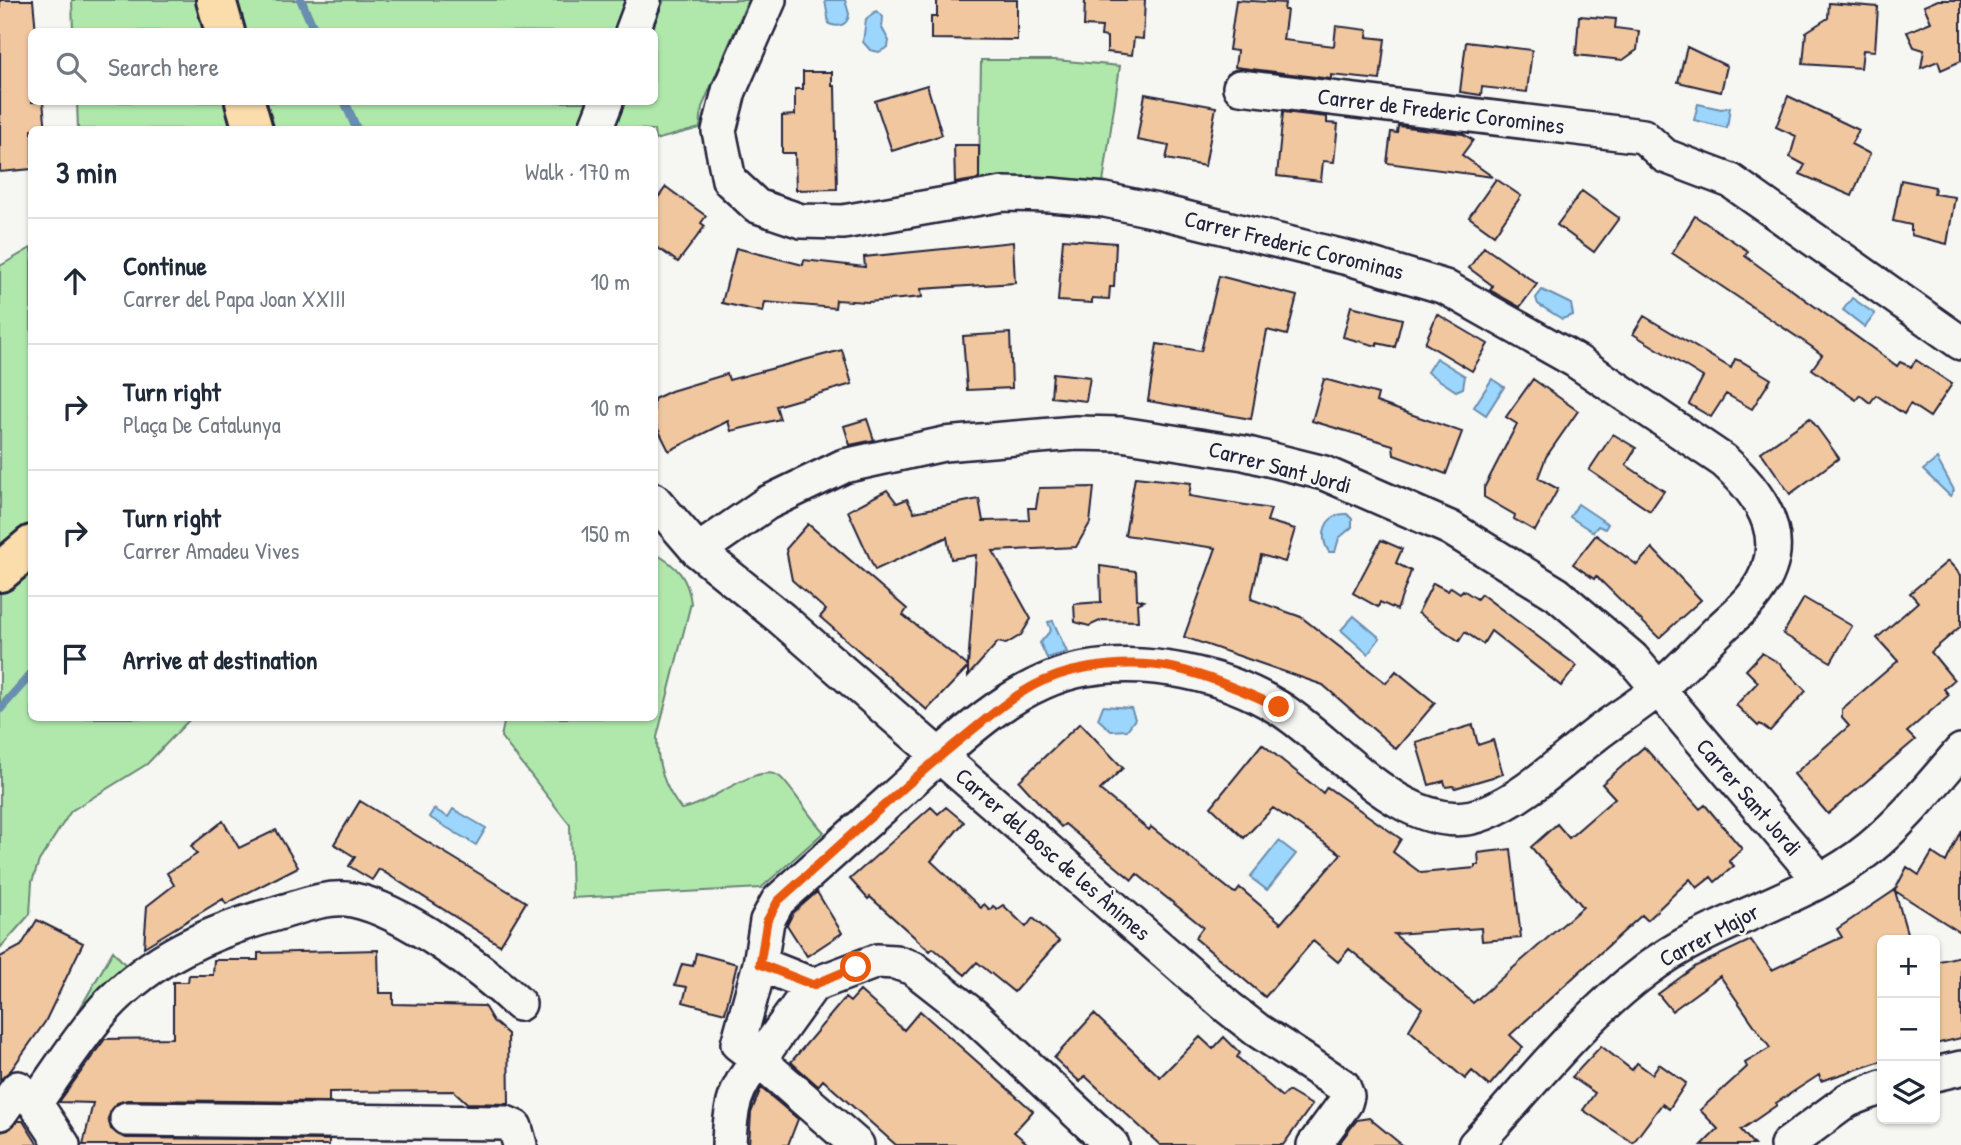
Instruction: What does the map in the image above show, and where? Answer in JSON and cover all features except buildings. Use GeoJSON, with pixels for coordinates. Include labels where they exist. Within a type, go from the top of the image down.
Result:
{"type":"FeatureCollection","features":[{"type":"Feature","properties":{"kind":"main road"},"geometry":{"type":"LineString","coordinates":[[216,0],[224,28]]}},
{"type":"Feature","properties":{"kind":"main road"},"geometry":{"type":"LineString","coordinates":[[246,105],[252,126]]}},
{"type":"Feature","properties":{"kind":"main road"},"geometry":{"type":"LineString","coordinates":[[0,572],[28,548]]}},
{"type":"Feature","properties":{"kind":"street"},"geometry":{"type":"LineString","coordinates":[[634,28],[644,0]]}},
{"type":"Feature","properties":{"kind":"street","name":"Carrer Frederic Corominas"},"geometry":{"type":"LineString","coordinates":[[759,1060],[738,1044],[760,964],[767,921],[778,901],[940,756],[1006,703],[1044,681],[1084,669],[1122,665],[1173,668],[1229,685],[1279,707],[1373,784],[1399,801],[1428,813],[1460,818],[1484,814],[1532,787],[1658,689],[1755,595],[1773,562],[1772,530],[1763,505],[1743,478],[1724,461],[1576,361],[1456,293],[1409,275],[1157,211],[1105,200],[1051,194],[1003,194],[843,222],[801,221],[757,206],[729,180],[719,131],[729,91],[769,0]]}},
{"type":"Feature","properties":{"kind":"street","name":"Carrer de Frederic Coromines"},"geometry":{"type":"LineString","coordinates":[[1240,87],[1643,136],[1665,156],[1731,181],[1961,343]]}},
{"type":"Feature","properties":{"kind":"street"},"geometry":{"type":"LineString","coordinates":[[597,126],[605,105]]}},
{"type":"Feature","properties":{"kind":"street","name":"Carrer Sant Jordi"},"geometry":{"type":"LineString","coordinates":[[698,551],[767,503],[808,481],[844,466],[944,444],[1021,436],[1121,434],[1169,439],[1244,453],[1324,473],[1450,528],[1557,594],[1632,657],[1819,879]]}},
{"type":"Feature","properties":{"kind":"street","name":"Carrer del Bosc de les Ànimes"},"geometry":{"type":"LineString","coordinates":[[658,505],[698,551],[940,756],[1200,983],[1257,1030],[1343,1086],[1347,1096],[1314,1145]]}},
{"type":"Feature","properties":{"kind":"street","name":"Carrer Major"},"geometry":{"type":"LineString","coordinates":[[1475,1145],[1610,1000],[1646,969],[1701,936],[1819,879],[1870,848],[1961,751]]}},
{"type":"Feature","properties":{"kind":"street"},"geometry":{"type":"LineString","coordinates":[[35,1103],[104,1009],[139,976],[174,952],[226,928],[328,900],[354,900],[406,922],[484,974],[519,1004]]}},
{"type":"Feature","properties":{"kind":"street"},"geometry":{"type":"LineString","coordinates":[[729,1145],[731,1103],[744,1077],[813,985],[877,961],[895,962],[913,968],[973,1016],[1112,1145]]}},
{"type":"Feature","properties":{"kind":"street"},"geometry":{"type":"LineString","coordinates":[[760,964],[813,985]]}},
{"type":"Feature","properties":{"kind":"street"},"geometry":{"type":"LineString","coordinates":[[759,1060],[857,1145]]}},
{"type":"Feature","properties":{"kind":"street"},"geometry":{"type":"LineString","coordinates":[[1940,1073],[1961,1068]]}},
{"type":"Feature","properties":{"kind":"street"},"geometry":{"type":"LineString","coordinates":[[0,1113],[18,1088],[35,1103],[63,1145]]}},
{"type":"Feature","properties":{"kind":"street"},"geometry":{"type":"LineString","coordinates":[[1787,1145],[1849,1100],[1877,1089]]}},
{"type":"Feature","properties":{"kind":"street"},"geometry":{"type":"LineString","coordinates":[[127,1119],[406,1134],[506,1123],[518,1136]]}},
{"type":"Feature","properties":{"kind":"street"},"geometry":{"type":"LineString","coordinates":[[1787,1145],[1797,1145]]}},
{"type":"Feature","properties":{"kind":"green space"},"geometry":{"type":"Polygon","coordinates":[[[72,0],[626,0],[616,28],[73,28],[72,0]]]}},
{"type":"Feature","properties":{"kind":"green space"},"geometry":{"type":"Polygon","coordinates":[[[664,0],[748,0],[702,107],[700,128],[658,139],[658,126],[615,126],[624,105],[658,105],[658,28],[653,28],[664,0]]]}},
{"type":"Feature","properties":{"kind":"green space"},"geometry":{"type":"Polygon","coordinates":[[[981,60],[1055,60],[1120,66],[1103,183],[1034,176],[979,181],[981,60]]]}},
{"type":"Feature","properties":{"kind":"green space"},"geometry":{"type":"Polygon","coordinates":[[[77,105],[587,105],[580,126],[78,126],[77,105]]]}},
{"type":"Feature","properties":{"kind":"green space"},"geometry":{"type":"Polygon","coordinates":[[[28,250],[28,721],[188,721],[147,764],[71,811],[39,861],[32,882],[30,914],[0,948],[0,266],[28,250]]]}},
{"type":"Feature","properties":{"kind":"green space"},"geometry":{"type":"Polygon","coordinates":[[[658,555],[680,574],[687,586],[691,603],[657,737],[658,757],[663,775],[675,801],[681,809],[692,806],[746,779],[770,773],[784,781],[824,832],[761,888],[572,898],[570,825],[501,737],[504,721],[658,721],[658,555]]]}},
{"type":"Feature","properties":{"kind":"green space"},"geometry":{"type":"Polygon","coordinates":[[[113,951],[130,970],[54,1054],[113,951]]]}},
{"type":"Feature","properties":{"kind":"water"},"geometry":{"type":"Polygon","coordinates":[[[825,0],[845,0],[849,14],[845,23],[829,24],[825,0]]]}},
{"type":"Feature","properties":{"kind":"water"},"geometry":{"type":"Polygon","coordinates":[[[876,11],[883,17],[882,28],[889,41],[888,47],[879,52],[870,50],[863,42],[866,19],[876,11]]]}},
{"type":"Feature","properties":{"kind":"water"},"geometry":{"type":"Polygon","coordinates":[[[1698,104],[1721,109],[1730,107],[1727,128],[1694,120],[1698,104]]]}},
{"type":"Feature","properties":{"kind":"water"},"geometry":{"type":"Polygon","coordinates":[[[1542,290],[1571,304],[1573,315],[1562,319],[1538,304],[1536,298],[1542,290]]]}},
{"type":"Feature","properties":{"kind":"water"},"geometry":{"type":"Polygon","coordinates":[[[1852,298],[1875,314],[1865,327],[1843,310],[1852,298]]]}},
{"type":"Feature","properties":{"kind":"water"},"geometry":{"type":"Polygon","coordinates":[[[1436,358],[1465,376],[1463,388],[1456,391],[1427,372],[1436,358]]]}},
{"type":"Feature","properties":{"kind":"water"},"geometry":{"type":"Polygon","coordinates":[[[1492,379],[1504,387],[1486,415],[1474,407],[1492,379]]]}},
{"type":"Feature","properties":{"kind":"water"},"geometry":{"type":"Polygon","coordinates":[[[1937,459],[1954,490],[1950,496],[1923,470],[1937,459]]]}},
{"type":"Feature","properties":{"kind":"water"},"geometry":{"type":"Polygon","coordinates":[[[1578,504],[1608,524],[1605,529],[1598,526],[1593,532],[1570,517],[1578,504]]]}},
{"type":"Feature","properties":{"kind":"water"},"geometry":{"type":"Polygon","coordinates":[[[1347,514],[1352,519],[1352,527],[1339,538],[1335,552],[1329,552],[1324,539],[1326,527],[1333,517],[1347,514]]]}},
{"type":"Feature","properties":{"kind":"water"},"geometry":{"type":"Polygon","coordinates":[[[1354,616],[1380,638],[1368,654],[1341,630],[1354,616]]]}},
{"type":"Feature","properties":{"kind":"water"},"geometry":{"type":"Polygon","coordinates":[[[1053,621],[1067,652],[1047,658],[1040,643],[1051,630],[1048,622],[1053,621]]]}},
{"type":"Feature","properties":{"kind":"water"},"geometry":{"type":"Polygon","coordinates":[[[1103,706],[1131,708],[1135,719],[1127,730],[1111,731],[1098,719],[1103,706]]]}},
{"type":"Feature","properties":{"kind":"water"},"geometry":{"type":"Polygon","coordinates":[[[434,809],[448,817],[453,809],[486,828],[476,845],[429,817],[434,809]]]}},
{"type":"Feature","properties":{"kind":"water"},"geometry":{"type":"Polygon","coordinates":[[[1279,841],[1296,854],[1267,890],[1250,877],[1279,841]]]}},
{"type":"Feature","properties":{"kind":"waterway"},"geometry":{"type":"LineString","coordinates":[[301,0],[313,28]]}},
{"type":"Feature","properties":{"kind":"waterway"},"geometry":{"type":"LineString","coordinates":[[346,105],[355,126]]}},
{"type":"Feature","properties":{"kind":"waterway"},"geometry":{"type":"LineString","coordinates":[[0,709],[28,678]]}},
{"type":"Feature","properties":{"kind":"route"},"geometry":{"type":"LineString","coordinates":[[856,967],[813,985],[760,964],[767,921],[778,901],[940,756],[1006,703],[1044,681],[1084,669],[1122,665],[1173,668],[1229,685],[1279,707]]}}]}
